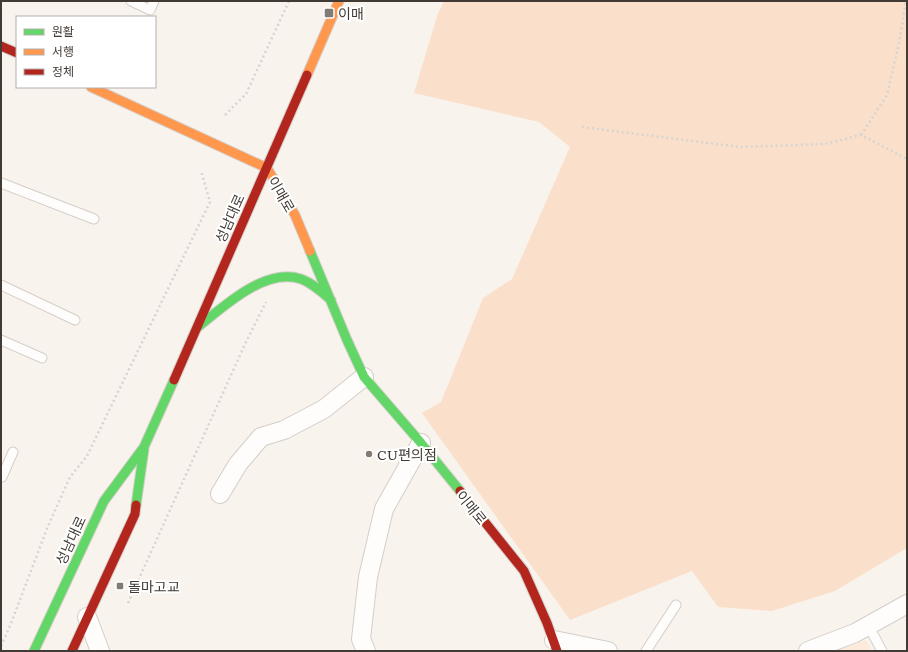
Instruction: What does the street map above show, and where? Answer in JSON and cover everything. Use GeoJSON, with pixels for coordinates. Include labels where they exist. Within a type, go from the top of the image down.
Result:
{"type":"FeatureCollection","features":[{"type":"Feature","properties":{"kind":"main road","name":"성남대로"},"geometry":{"type":"LineString","coordinates":[[34,651],[104,501],[144,447],[339,1]]}},
{"type":"Feature","properties":{"kind":"main road"},"geometry":{"type":"LineString","coordinates":[[1,46],[16,53]]}},
{"type":"Feature","properties":{"kind":"main road","name":"이매로"},"geometry":{"type":"LineString","coordinates":[[93,88],[267,168],[295,215],[364,377],[421,443],[524,571],[556,646]]}},
{"type":"Feature","properties":{"kind":"main road"},"geometry":{"type":"LineString","coordinates":[[197,327],[251,288],[264,281],[282,277],[298,278],[309,283],[331,300]]}},
{"type":"Feature","properties":{"kind":"main road","name":"성남대로"},"geometry":{"type":"LineString","coordinates":[[72,651],[135,514],[144,447]]}},
{"type":"Feature","properties":{"kind":"street"},"geometry":{"type":"LineString","coordinates":[[220,494],[238,464],[261,437],[284,430],[324,409],[364,377]]}},
{"type":"Feature","properties":{"kind":"street"},"geometry":{"type":"LineString","coordinates":[[366,651],[361,640],[368,577],[384,509],[421,443]]}},
{"type":"Feature","properties":{"kind":"street"},"geometry":{"type":"LineString","coordinates":[[808,651],[855,633],[907,604]]}},
{"type":"Feature","properties":{"kind":"street"},"geometry":{"type":"LineString","coordinates":[[87,616],[100,651]]}},
{"type":"Feature","properties":{"kind":"street"},"geometry":{"type":"LineString","coordinates":[[556,646],[608,651]]}},
{"type":"Feature","properties":{"kind":"lane"},"geometry":{"type":"LineString","coordinates":[[131,1],[150,10],[154,1]]}},
{"type":"Feature","properties":{"kind":"lane"},"geometry":{"type":"LineString","coordinates":[[1,183],[94,219]]}},
{"type":"Feature","properties":{"kind":"lane"},"geometry":{"type":"LineString","coordinates":[[1,285],[75,320]]}},
{"type":"Feature","properties":{"kind":"lane"},"geometry":{"type":"LineString","coordinates":[[1,340],[42,358]]}},
{"type":"Feature","properties":{"kind":"lane"},"geometry":{"type":"LineString","coordinates":[[1,476],[13,452]]}},
{"type":"Feature","properties":{"kind":"lane"},"geometry":{"type":"LineString","coordinates":[[646,651],[676,605]]}},
{"type":"Feature","properties":{"kind":"lane"},"geometry":{"type":"LineString","coordinates":[[868,625],[882,651]]}},
{"type":"Feature","properties":{"kind":"path"},"geometry":{"type":"LineString","coordinates":[[226,116],[246,94],[289,1]]}},
{"type":"Feature","properties":{"kind":"path"},"geometry":{"type":"LineString","coordinates":[[861,135],[887,95],[899,43],[906,1]]}},
{"type":"Feature","properties":{"kind":"path"},"geometry":{"type":"LineString","coordinates":[[582,127],[740,147],[825,144],[861,135],[907,159]]}},
{"type":"Feature","properties":{"kind":"path"},"geometry":{"type":"LineString","coordinates":[[1,646],[48,526],[70,477],[87,456],[210,202],[201,171]]}},
{"type":"Feature","properties":{"kind":"path"},"geometry":{"type":"LineString","coordinates":[[128,603],[246,342],[267,301]]}},
{"type":"Feature","properties":{"kind":"shaded area"},"geometry":{"type":"Polygon","coordinates":[[[444,1],[907,1],[907,548],[835,591],[772,611],[718,607],[692,571],[570,620],[422,413],[441,402],[483,298],[512,279],[570,147],[539,122],[414,93],[438,13],[444,1]]]}},
{"type":"Feature","properties":{"kind":"shaded area"},"geometry":{"type":"Polygon","coordinates":[[[866,640],[871,651],[834,651],[866,640]]]}},
{"type":"Feature","properties":{"kind":"traffic: fast"},"geometry":{"type":"LineString","coordinates":[[310,251],[364,377],[460,491]]}},
{"type":"Feature","properties":{"kind":"traffic: fast"},"geometry":{"type":"LineString","coordinates":[[198,327],[245,291],[273,279],[287,277],[301,279],[313,285],[331,300]]}},
{"type":"Feature","properties":{"kind":"traffic: fast"},"geometry":{"type":"LineString","coordinates":[[34,651],[104,501],[144,447],[174,380]]}},
{"type":"Feature","properties":{"kind":"traffic: fast"},"geometry":{"type":"LineString","coordinates":[[136,505],[144,449]]}},
{"type":"Feature","properties":{"kind":"traffic: slow"},"geometry":{"type":"LineString","coordinates":[[307,75],[339,1]]}},
{"type":"Feature","properties":{"kind":"traffic: slow"},"geometry":{"type":"LineString","coordinates":[[93,88],[267,168],[295,215],[310,251]]}},
{"type":"Feature","properties":{"kind":"traffic: jam"},"geometry":{"type":"LineString","coordinates":[[1,46],[16,53]]}},
{"type":"Feature","properties":{"kind":"traffic: jam"},"geometry":{"type":"LineString","coordinates":[[174,380],[307,75]]}},
{"type":"Feature","properties":{"kind":"traffic: jam"},"geometry":{"type":"LineString","coordinates":[[460,491],[524,571],[547,623],[557,651]]}},
{"type":"Feature","properties":{"kind":"traffic: jam"},"geometry":{"type":"LineString","coordinates":[[72,651],[135,514],[136,505]]}},
{"type":"Feature","properties":{"kind":"place","name":"이매"},"geometry":{"type":"Point","coordinates":[329,13]}},
{"type":"Feature","properties":{"kind":"place","name":"CU편의점"},"geometry":{"type":"Point","coordinates":[369,454]}},
{"type":"Feature","properties":{"kind":"place","name":"돌마고교"},"geometry":{"type":"Point","coordinates":[120,586]}}]}
